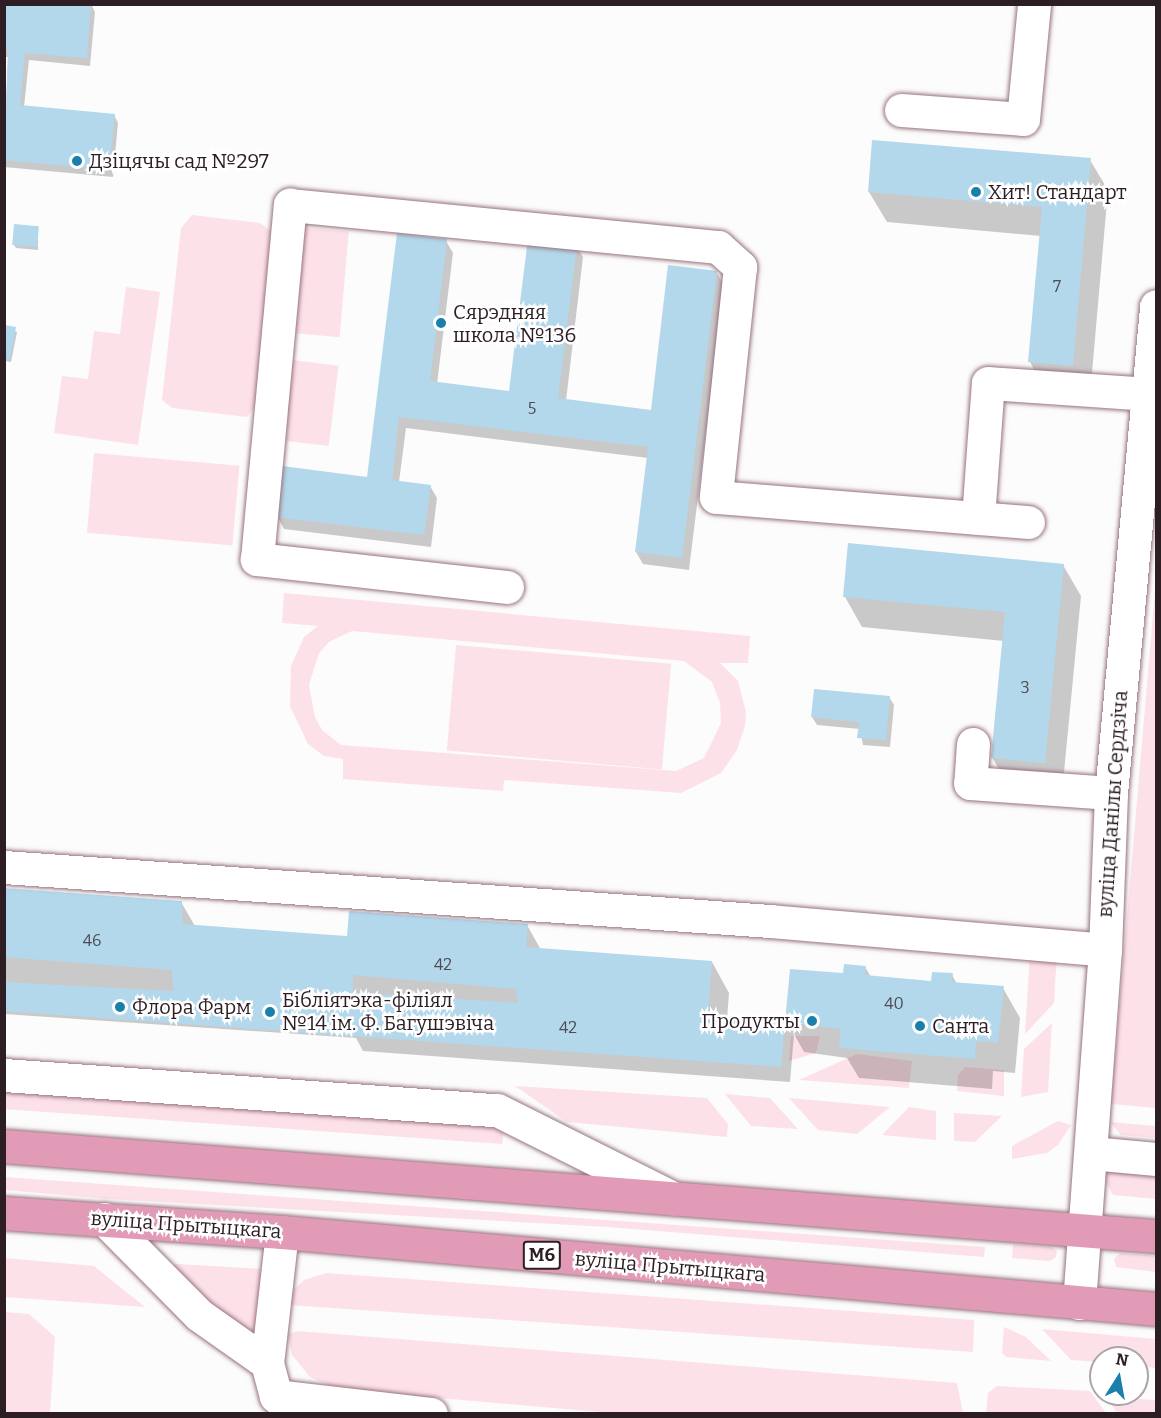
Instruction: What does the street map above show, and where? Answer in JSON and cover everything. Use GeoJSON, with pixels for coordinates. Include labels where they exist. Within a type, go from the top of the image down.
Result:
{"type":"FeatureCollection","features":[{"type":"Feature","properties":{"kind":"main road"},"geometry":{"type":"LineString","coordinates":[[4,1146],[1156,1236]]}},
{"type":"Feature","properties":{"kind":"main road","name":"вуліца Прытыцкага"},"geometry":{"type":"LineString","coordinates":[[4,1213],[282,1232],[1156,1309]]}},
{"type":"Feature","properties":{"kind":"street"},"geometry":{"type":"LineString","coordinates":[[901,110],[1023,119],[1034,4]]}},
{"type":"Feature","properties":{"kind":"street"},"geometry":{"type":"LineString","coordinates":[[507,587],[257,559],[290,205],[718,247],[740,267],[716,497],[1028,522]]}},
{"type":"Feature","properties":{"kind":"street","name":"вуліца Данілы Сердзіча"},"geometry":{"type":"LineString","coordinates":[[1079,1303],[1105,950],[1111,793],[1156,306]]}},
{"type":"Feature","properties":{"kind":"street"},"geometry":{"type":"LineString","coordinates":[[978,518],[988,383],[1148,394]]}},
{"type":"Feature","properties":{"kind":"street"},"geometry":{"type":"LineString","coordinates":[[973,744],[970,783],[1111,793]]}},
{"type":"Feature","properties":{"kind":"street"},"geometry":{"type":"LineString","coordinates":[[4,867],[758,920],[1105,950]]}},
{"type":"Feature","properties":{"kind":"street"},"geometry":{"type":"LineString","coordinates":[[4,1075],[497,1110],[675,1199]]}},
{"type":"Feature","properties":{"kind":"street"},"geometry":{"type":"LineString","coordinates":[[1090,1153],[1156,1159]]}},
{"type":"Feature","properties":{"kind":"street"},"geometry":{"type":"LineString","coordinates":[[104,1220],[199,1315],[267,1363],[286,1405],[431,1413]]}},
{"type":"Feature","properties":{"kind":"street"},"geometry":{"type":"LineString","coordinates":[[267,1363],[282,1232]]}},
{"type":"Feature","properties":{"kind":"shaded area"},"geometry":{"type":"Polygon","coordinates":[[[192,215],[260,223],[274,233],[255,406],[247,417],[172,408],[162,400],[181,228],[192,215]]]}},
{"type":"Feature","properties":{"kind":"shaded area"},"geometry":{"type":"Polygon","coordinates":[[[296,227],[349,232],[340,337],[287,333],[296,227]]]}},
{"type":"Feature","properties":{"kind":"shaded area"},"geometry":{"type":"Polygon","coordinates":[[[126,287],[160,292],[138,445],[54,433],[62,376],[88,379],[94,331],[120,334],[126,287]]]}},
{"type":"Feature","properties":{"kind":"shaded area"},"geometry":{"type":"Polygon","coordinates":[[[284,359],[339,366],[329,446],[274,439],[284,359]]]}},
{"type":"Feature","properties":{"kind":"shaded area"},"geometry":{"type":"Polygon","coordinates":[[[94,453],[239,466],[232,545],[87,533],[94,453]]]}},
{"type":"Feature","properties":{"kind":"shaded area"},"geometry":{"type":"Polygon","coordinates":[[[1156,579],[1156,1108],[1111,1104],[1156,579]]]}},
{"type":"Feature","properties":{"kind":"shaded area"},"geometry":{"type":"Polygon","coordinates":[[[284,593],[750,636],[748,663],[720,663],[738,681],[746,712],[745,726],[737,750],[721,773],[681,793],[504,780],[503,791],[343,779],[343,759],[324,756],[308,744],[290,706],[291,666],[304,637],[318,626],[282,623],[284,593]],[[352,631],[329,642],[319,653],[309,685],[315,717],[322,730],[341,745],[676,771],[704,758],[721,723],[720,703],[712,682],[684,661],[352,631]]]}},
{"type":"Feature","properties":{"kind":"shaded area"},"geometry":{"type":"Polygon","coordinates":[[[456,645],[671,664],[662,769],[447,751],[456,645]]]}},
{"type":"Feature","properties":{"kind":"shaded area"},"geometry":{"type":"Polygon","coordinates":[[[1030,953],[1057,953],[1054,1003],[1025,1034],[1030,953]]]}},
{"type":"Feature","properties":{"kind":"shaded area"},"geometry":{"type":"Polygon","coordinates":[[[1052,1023],[1048,1092],[1021,1097],[1024,1049],[1052,1023]]]}},
{"type":"Feature","properties":{"kind":"shaded area"},"geometry":{"type":"Polygon","coordinates":[[[791,1036],[820,1036],[816,1053],[789,1061],[791,1036]]]}},
{"type":"Feature","properties":{"kind":"shaded area"},"geometry":{"type":"Polygon","coordinates":[[[857,1054],[912,1061],[909,1088],[799,1080],[857,1054]]]}},
{"type":"Feature","properties":{"kind":"shaded area"},"geometry":{"type":"Polygon","coordinates":[[[965,1067],[1004,1070],[1004,1096],[957,1091],[958,1075],[965,1067]]]}},
{"type":"Feature","properties":{"kind":"shaded area"},"geometry":{"type":"Polygon","coordinates":[[[515,1086],[707,1098],[728,1124],[727,1137],[567,1122],[515,1086]]]}},
{"type":"Feature","properties":{"kind":"shaded area"},"geometry":{"type":"Polygon","coordinates":[[[4,1089],[504,1124],[502,1144],[4,1109],[4,1089]]]}},
{"type":"Feature","properties":{"kind":"shaded area"},"geometry":{"type":"Polygon","coordinates":[[[725,1094],[770,1098],[798,1129],[751,1126],[725,1094]]]}},
{"type":"Feature","properties":{"kind":"shaded area"},"geometry":{"type":"Polygon","coordinates":[[[789,1098],[890,1107],[857,1134],[818,1130],[789,1098]]]}},
{"type":"Feature","properties":{"kind":"shaded area"},"geometry":{"type":"Polygon","coordinates":[[[909,1107],[936,1111],[936,1140],[882,1135],[909,1107]]]}},
{"type":"Feature","properties":{"kind":"shaded area"},"geometry":{"type":"Polygon","coordinates":[[[954,1113],[1002,1116],[975,1142],[954,1141],[954,1113]]]}},
{"type":"Feature","properties":{"kind":"shaded area"},"geometry":{"type":"Polygon","coordinates":[[[1058,1121],[1071,1125],[1058,1145],[1047,1153],[1012,1159],[1012,1146],[1058,1121]]]}},
{"type":"Feature","properties":{"kind":"shaded area"},"geometry":{"type":"Polygon","coordinates":[[[1110,1122],[1156,1126],[1156,1138],[1121,1135],[1110,1122]]]}},
{"type":"Feature","properties":{"kind":"shaded area"},"geometry":{"type":"Polygon","coordinates":[[[1156,1166],[1156,1199],[1113,1195],[1105,1181],[1105,1168],[1156,1166]]]}},
{"type":"Feature","properties":{"kind":"shaded area"},"geometry":{"type":"Polygon","coordinates":[[[5,1177],[985,1247],[984,1257],[608,1227],[108,1199],[5,1190],[5,1177]]]}},
{"type":"Feature","properties":{"kind":"shaded area"},"geometry":{"type":"Polygon","coordinates":[[[1013,1244],[1052,1247],[1057,1251],[1056,1257],[1050,1261],[1012,1258],[1013,1244]]]}},
{"type":"Feature","properties":{"kind":"shaded area"},"geometry":{"type":"Polygon","coordinates":[[[1120,1253],[1156,1256],[1156,1272],[1116,1267],[1114,1259],[1120,1253]]]}},
{"type":"Feature","properties":{"kind":"shaded area"},"geometry":{"type":"Polygon","coordinates":[[[5,1258],[94,1266],[145,1307],[5,1297],[5,1258]]]}},
{"type":"Feature","properties":{"kind":"shaded area"},"geometry":{"type":"Polygon","coordinates":[[[176,1264],[263,1269],[255,1332],[237,1335],[168,1269],[176,1264]]]}},
{"type":"Feature","properties":{"kind":"shaded area"},"geometry":{"type":"Polygon","coordinates":[[[326,1273],[974,1320],[973,1352],[289,1305],[291,1292],[304,1280],[326,1273]]]}},
{"type":"Feature","properties":{"kind":"shaded area"},"geometry":{"type":"Polygon","coordinates":[[[5,1312],[29,1314],[55,1337],[50,1413],[5,1413],[5,1312]]]}},
{"type":"Feature","properties":{"kind":"shaded area"},"geometry":{"type":"Polygon","coordinates":[[[1004,1327],[1026,1337],[1051,1361],[1006,1357],[1002,1353],[1004,1327]]]}},
{"type":"Feature","properties":{"kind":"shaded area"},"geometry":{"type":"Polygon","coordinates":[[[1042,1329],[1156,1339],[1156,1368],[1149,1367],[1149,1346],[1089,1346],[1089,1361],[1071,1360],[1042,1329]]]}},
{"type":"Feature","properties":{"kind":"shaded area"},"geometry":{"type":"Polygon","coordinates":[[[297,1331],[957,1383],[963,1413],[622,1414],[338,1389],[310,1377],[292,1355],[288,1334],[297,1331]]]}},
{"type":"Feature","properties":{"kind":"shaded area"},"geometry":{"type":"Polygon","coordinates":[[[997,1386],[1089,1391],[1089,1406],[1101,1406],[1106,1413],[986,1413],[988,1393],[997,1386]]]}},
{"type":"Feature","properties":{"kind":"shaded area"},"geometry":{"type":"Polygon","coordinates":[[[1149,1400],[1156,1400],[1156,1413],[1117,1413],[1112,1406],[1149,1406],[1149,1400]]]}},
{"type":"Feature","properties":{"kind":"building"},"geometry":{"type":"Polygon","coordinates":[[[4,4],[91,4],[87,58],[25,53],[20,105],[115,114],[109,170],[4,160],[8,50],[4,49],[4,4]]]}},
{"type":"Feature","properties":{"kind":"building"},"geometry":{"type":"Polygon","coordinates":[[[872,140],[1091,158],[1073,366],[1028,362],[1042,207],[868,192],[872,140]]]}},
{"type":"Feature","properties":{"kind":"building"},"geometry":{"type":"Polygon","coordinates":[[[14,224],[39,226],[37,247],[12,245],[14,224]]]}},
{"type":"Feature","properties":{"kind":"building"},"geometry":{"type":"Polygon","coordinates":[[[397,233],[447,239],[430,381],[509,391],[528,238],[577,244],[558,398],[651,410],[668,265],[717,271],[682,558],[635,552],[648,447],[399,417],[392,480],[431,485],[424,535],[275,517],[282,466],[367,477],[397,233]]]}},
{"type":"Feature","properties":{"kind":"building"},"geometry":{"type":"Polygon","coordinates":[[[4,325],[16,327],[10,360],[4,359],[4,325]]]}},
{"type":"Feature","properties":{"kind":"building"},"geometry":{"type":"Polygon","coordinates":[[[848,543],[1064,564],[1045,763],[991,758],[1005,612],[843,597],[848,543]]]}},
{"type":"Feature","properties":{"kind":"building"},"geometry":{"type":"Polygon","coordinates":[[[814,689],[890,696],[886,740],[857,738],[859,722],[811,717],[814,689]]]}},
{"type":"Feature","properties":{"kind":"building"},"geometry":{"type":"Polygon","coordinates":[[[4,888],[182,901],[183,924],[347,936],[349,911],[528,924],[526,947],[712,961],[708,1016],[785,1022],[781,1067],[4,1011],[4,982],[173,991],[172,970],[4,957],[4,888]],[[353,975],[353,992],[518,1003],[516,989],[353,975]]]}},
{"type":"Feature","properties":{"kind":"building"},"geometry":{"type":"Polygon","coordinates":[[[844,964],[866,966],[865,975],[931,981],[932,972],[953,973],[952,982],[1004,986],[998,1043],[976,1041],[975,1059],[839,1048],[841,1029],[785,1022],[790,969],[843,973],[844,964]]]}},
{"type":"Feature","properties":{"kind":"place","name":"Дзіцячы сад №297"},"geometry":{"type":"Point","coordinates":[77,161]}},
{"type":"Feature","properties":{"kind":"place","name":"Хит! Стандарт"},"geometry":{"type":"Point","coordinates":[976,192]}},
{"type":"Feature","properties":{"kind":"place","name":"Сярэдняя школа №136"},"geometry":{"type":"Point","coordinates":[441,323]}},
{"type":"Feature","properties":{"kind":"place","name":"Флора Фарм"},"geometry":{"type":"Point","coordinates":[120,1007]}},
{"type":"Feature","properties":{"kind":"place","name":"Бібліятэка-філіял №14 ім. Ф. Багушэвіча"},"geometry":{"type":"Point","coordinates":[270,1012]}},
{"type":"Feature","properties":{"kind":"place","name":"Продукты"},"geometry":{"type":"Point","coordinates":[812,1021]}},
{"type":"Feature","properties":{"kind":"place","name":"Санта"},"geometry":{"type":"Point","coordinates":[920,1026]}}]}
